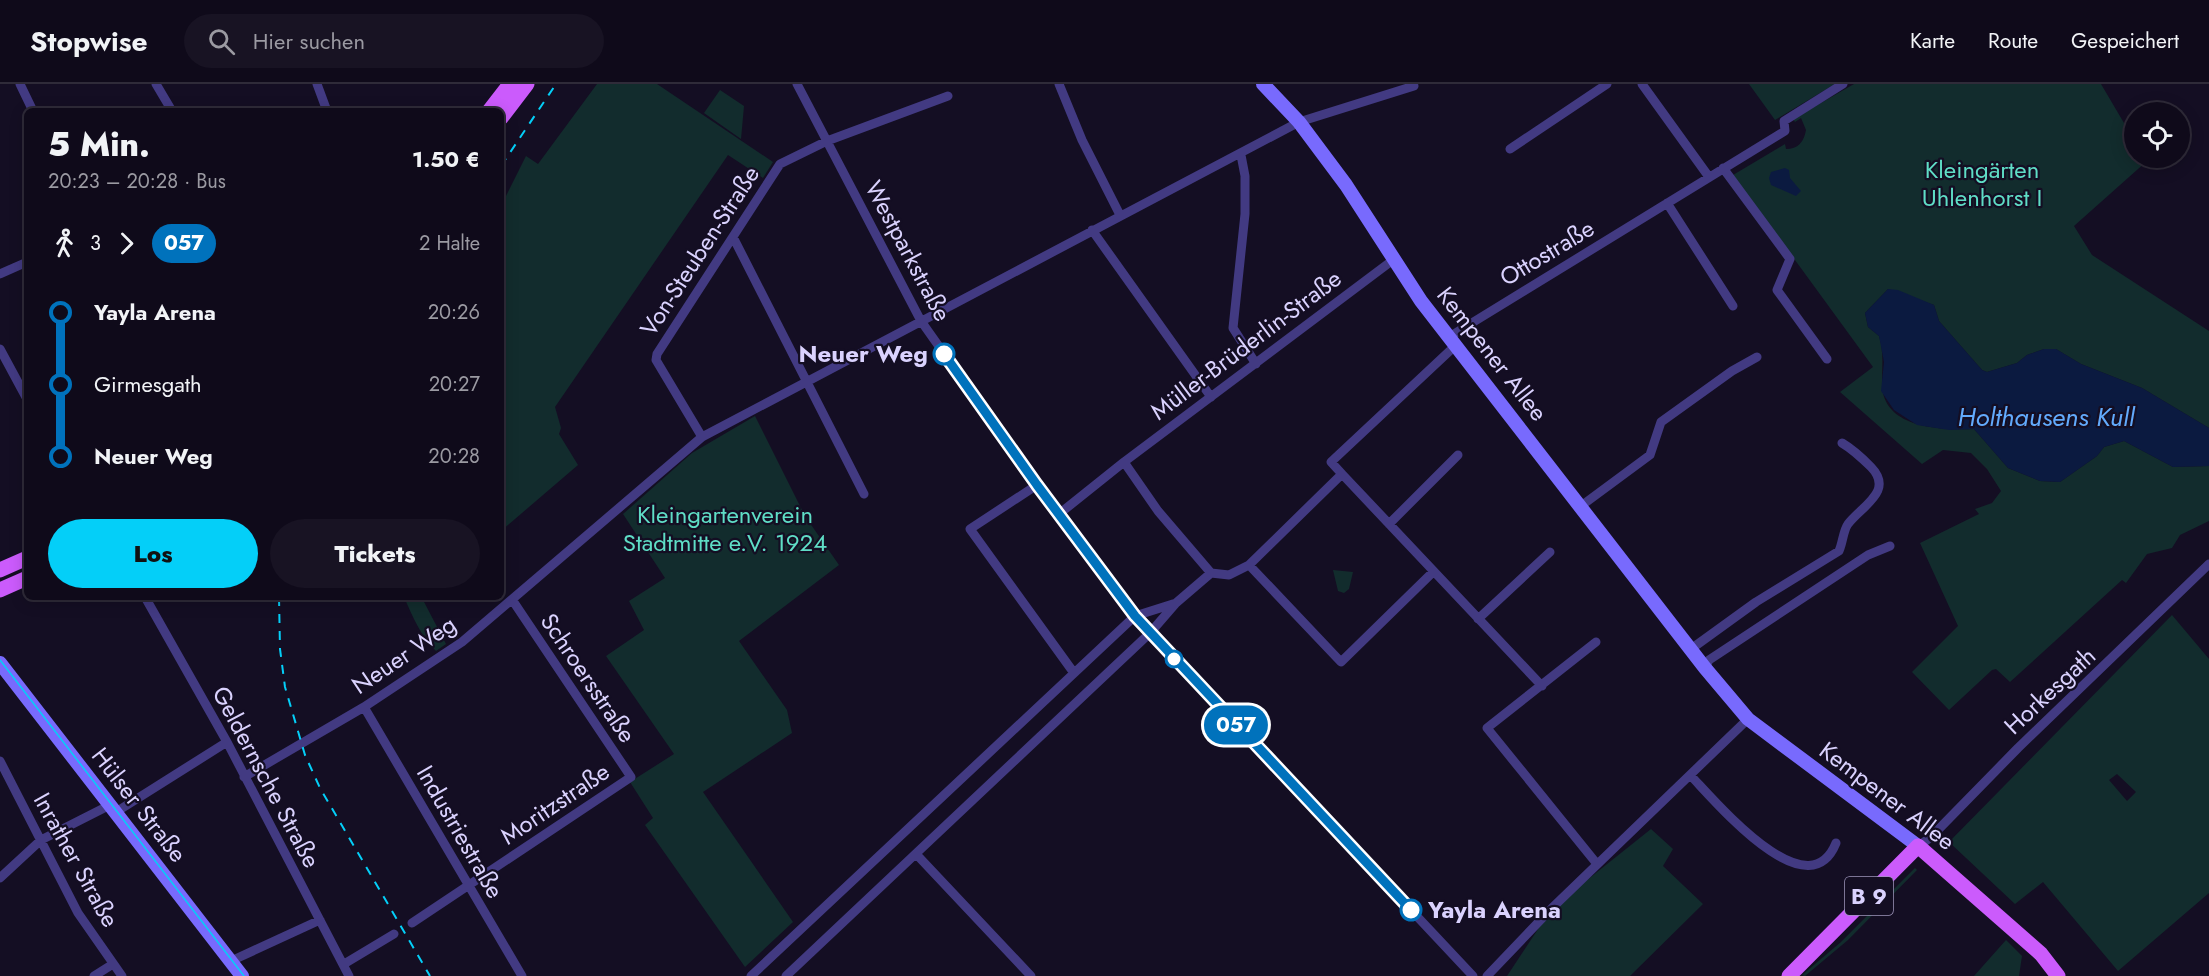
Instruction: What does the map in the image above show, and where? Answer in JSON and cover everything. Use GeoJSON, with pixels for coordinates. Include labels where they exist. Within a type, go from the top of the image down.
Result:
{"type":"FeatureCollection","features":[{"type":"Feature","properties":{"kind":"main road"},"geometry":{"type":"LineString","coordinates":[[492,108],[507,91],[527,84]]}},
{"type":"Feature","properties":{"kind":"main road"},"geometry":{"type":"LineString","coordinates":[[503,108],[507,91]]}},
{"type":"Feature","properties":{"kind":"main road"},"geometry":{"type":"LineString","coordinates":[[0,570],[24,559]]}},
{"type":"Feature","properties":{"kind":"main road"},"geometry":{"type":"LineString","coordinates":[[0,590],[24,579]]}},
{"type":"Feature","properties":{"kind":"main road","name":"B 9"},"geometry":{"type":"LineString","coordinates":[[1789,976],[1918,846]]}},
{"type":"Feature","properties":{"kind":"main road","name":"Kempener Allee"},"geometry":{"type":"LineString","coordinates":[[1918,846],[2041,954],[2058,976]]}},
{"type":"Feature","properties":{"kind":"street"},"geometry":{"type":"LineString","coordinates":[[20,84],[32,108]]}},
{"type":"Feature","properties":{"kind":"street"},"geometry":{"type":"LineString","coordinates":[[156,84],[170,108]]}},
{"type":"Feature","properties":{"kind":"street"},"geometry":{"type":"LineString","coordinates":[[317,84],[326,108]]}},
{"type":"Feature","properties":{"kind":"street","name":"Westparkstraße"},"geometry":{"type":"LineString","coordinates":[[797,84],[921,321],[1037,485],[1135,616],[1473,976]]}},
{"type":"Feature","properties":{"kind":"street"},"geometry":{"type":"LineString","coordinates":[[1059,84],[1082,140],[1120,215]]}},
{"type":"Feature","properties":{"kind":"street","name":"Kempener Allee"},"geometry":{"type":"LineString","coordinates":[[1263,84],[1299,122],[1346,185],[1393,260],[1452,341],[1690,649],[1748,719],[1918,846]]}},
{"type":"Feature","properties":{"kind":"street"},"geometry":{"type":"LineString","coordinates":[[1510,149],[1607,84]]}},
{"type":"Feature","properties":{"kind":"street"},"geometry":{"type":"LineString","coordinates":[[1642,84],[1709,177]]}},
{"type":"Feature","properties":{"kind":"street","name":"Ottostraße"},"geometry":{"type":"LineString","coordinates":[[1342,474],[1331,462],[1452,341],[1667,203],[1785,131],[1784,121],[1844,84]]}},
{"type":"Feature","properties":{"kind":"street","name":"Neuer Weg"},"geometry":{"type":"LineString","coordinates":[[244,777],[364,707],[443,656],[513,601],[702,437],[1120,215],[1241,155],[1299,122],[1414,86]]}},
{"type":"Feature","properties":{"kind":"street"},"geometry":{"type":"LineString","coordinates":[[827,141],[948,96]]}},
{"type":"Feature","properties":{"kind":"street","name":"Von-Steuben-Straße"},"geometry":{"type":"LineString","coordinates":[[702,437],[656,360],[657,354],[780,164],[827,141]]}},
{"type":"Feature","properties":{"kind":"street"},"geometry":{"type":"LineString","coordinates":[[1241,155],[1245,176],[1245,214],[1233,328],[1256,364]]}},
{"type":"Feature","properties":{"kind":"street"},"geometry":{"type":"LineString","coordinates":[[1723,168],[1790,259],[1777,290],[1827,359]]}},
{"type":"Feature","properties":{"kind":"street"},"geometry":{"type":"LineString","coordinates":[[1667,203],[1733,306]]}},
{"type":"Feature","properties":{"kind":"street"},"geometry":{"type":"LineString","coordinates":[[1092,230],[1211,397]]}},
{"type":"Feature","properties":{"kind":"street"},"geometry":{"type":"LineString","coordinates":[[733,237],[864,495]]}},
{"type":"Feature","properties":{"kind":"street","name":"Müller-Brüderlin-Straße"},"geometry":{"type":"LineString","coordinates":[[1059,514],[1124,462],[1393,260]]}},
{"type":"Feature","properties":{"kind":"street"},"geometry":{"type":"LineString","coordinates":[[0,274],[24,263]]}},
{"type":"Feature","properties":{"kind":"street"},"geometry":{"type":"LineString","coordinates":[[0,349],[24,393]]}},
{"type":"Feature","properties":{"kind":"street"},"geometry":{"type":"LineString","coordinates":[[1581,506],[1650,455],[1661,422],[1732,371],[1757,357]]}},
{"type":"Feature","properties":{"kind":"street"},"geometry":{"type":"LineString","coordinates":[[1690,649],[1756,602],[1839,550],[1846,526],[1878,492],[1881,483],[1879,475],[1854,450],[1842,443]]}},
{"type":"Feature","properties":{"kind":"street"},"geometry":{"type":"LineString","coordinates":[[1389,524],[1458,455]]}},
{"type":"Feature","properties":{"kind":"street"},"geometry":{"type":"LineString","coordinates":[[1124,462],[1158,511],[1211,573],[1229,575],[1249,565],[1342,474],[1542,686]]}},
{"type":"Feature","properties":{"kind":"street"},"geometry":{"type":"LineString","coordinates":[[1037,485],[970,529],[1074,673]]}},
{"type":"Feature","properties":{"kind":"street"},"geometry":{"type":"LineString","coordinates":[[1705,668],[1709,660],[1858,561],[1890,546]]}},
{"type":"Feature","properties":{"kind":"street"},"geometry":{"type":"LineString","coordinates":[[1478,620],[1550,552]]}},
{"type":"Feature","properties":{"kind":"street","name":"Horkesgath"},"geometry":{"type":"LineString","coordinates":[[1918,846],[1930,838],[2018,748],[2209,564]]}},
{"type":"Feature","properties":{"kind":"street"},"geometry":{"type":"LineString","coordinates":[[1249,565],[1341,662],[1433,572]]}},
{"type":"Feature","properties":{"kind":"street"},"geometry":{"type":"LineString","coordinates":[[786,976],[917,855],[1150,633],[1176,603],[1211,573]]}},
{"type":"Feature","properties":{"kind":"street","name":"Geldernsche Straße"},"geometry":{"type":"LineString","coordinates":[[147,600],[227,742],[349,976]]}},
{"type":"Feature","properties":{"kind":"street","name":"Schroersstraße"},"geometry":{"type":"LineString","coordinates":[[513,601],[631,777]]}},
{"type":"Feature","properties":{"kind":"street"},"geometry":{"type":"LineString","coordinates":[[751,976],[1135,616],[1176,603]]}},
{"type":"Feature","properties":{"kind":"street"},"geometry":{"type":"LineString","coordinates":[[1596,642],[1487,728],[1597,864]]}},
{"type":"Feature","properties":{"kind":"street","name":"Hülser Straße"},"geometry":{"type":"LineString","coordinates":[[0,663],[242,976]]}},
{"type":"Feature","properties":{"kind":"street","name":"Industriestraße"},"geometry":{"type":"LineString","coordinates":[[364,707],[522,976]]}},
{"type":"Feature","properties":{"kind":"street"},"geometry":{"type":"LineString","coordinates":[[1487,976],[1597,864],[1748,719]]}},
{"type":"Feature","properties":{"kind":"street"},"geometry":{"type":"LineString","coordinates":[[0,878],[40,840],[113,809],[227,742]]}},
{"type":"Feature","properties":{"kind":"street","name":"Inrather Straße"},"geometry":{"type":"LineString","coordinates":[[0,761],[78,913],[122,976]]}},
{"type":"Feature","properties":{"kind":"street"},"geometry":{"type":"LineString","coordinates":[[1691,776],[1746,834],[1780,856],[1807,867],[1816,866],[1825,861],[1836,843]]}},
{"type":"Feature","properties":{"kind":"street","name":"Moritzstraße"},"geometry":{"type":"LineString","coordinates":[[412,923],[631,777]]}},
{"type":"Feature","properties":{"kind":"street"},"geometry":{"type":"LineString","coordinates":[[917,855],[1031,976]]}},
{"type":"Feature","properties":{"kind":"street"},"geometry":{"type":"LineString","coordinates":[[231,961],[320,921]]}},
{"type":"Feature","properties":{"kind":"street"},"geometry":{"type":"LineString","coordinates":[[344,964],[394,934]]}},
{"type":"Feature","properties":{"kind":"street"},"geometry":{"type":"LineString","coordinates":[[94,976],[113,964]]}},
{"type":"Feature","properties":{"kind":"green space"},"geometry":{"type":"Polygon","coordinates":[[[597,84],[657,84],[773,162],[763,178],[728,155],[555,407],[561,428],[559,434],[578,465],[504,528],[504,200],[526,156],[538,164],[597,84]]]}},
{"type":"Feature","properties":{"kind":"green space"},"geometry":{"type":"Polygon","coordinates":[[[1749,84],[1835,84],[1775,120],[1749,84]]]}},
{"type":"Feature","properties":{"kind":"green space","name":"Kleingärten Uhlenhorst I"},"geometry":{"type":"Polygon","coordinates":[[[1854,84],[2101,84],[2124,123],[2124,168],[2139,168],[2074,226],[2092,255],[2209,331],[2209,428],[2142,388],[2081,364],[2056,349],[2044,349],[2027,355],[2017,363],[1987,372],[1982,370],[1939,321],[1934,305],[1888,289],[1865,313],[1868,327],[1879,336],[1881,342],[1884,398],[1891,409],[1902,418],[1916,424],[1946,429],[1974,429],[2008,468],[2040,481],[2060,482],[2097,456],[2104,447],[2124,441],[2173,467],[2209,466],[2209,521],[2180,535],[2172,548],[2147,554],[2126,583],[2122,580],[2010,682],[1996,669],[1992,670],[1949,710],[1912,672],[1958,626],[1920,543],[1979,514],[1975,509],[1992,503],[2001,491],[1987,469],[1971,453],[1943,450],[1922,464],[1840,392],[1873,367],[1733,175],[1785,144],[1786,149],[1797,146],[1804,138],[1806,130],[1801,118],[1795,122],[1793,119],[1854,84]]]}},
{"type":"Feature","properties":{"kind":"green space"},"geometry":{"type":"Polygon","coordinates":[[[720,90],[744,106],[741,139],[704,113],[720,90]]]}},
{"type":"Feature","properties":{"kind":"green space","name":"Kleingartenverein Stadtmitte e.V. 1924"},"geometry":{"type":"Polygon","coordinates":[[[755,416],[805,516],[839,565],[739,641],[787,710],[792,733],[703,792],[793,922],[745,967],[645,825],[653,818],[630,782],[674,754],[606,656],[644,630],[629,601],[665,578],[623,514],[692,453],[755,416]]]}},
{"type":"Feature","properties":{"kind":"green space"},"geometry":{"type":"Polygon","coordinates":[[[1333,570],[1353,572],[1349,589],[1344,593],[1338,591],[1333,570]]]}},
{"type":"Feature","properties":{"kind":"green space"},"geometry":{"type":"Polygon","coordinates":[[[405,600],[423,600],[446,644],[436,651],[417,626],[405,600]]]}},
{"type":"Feature","properties":{"kind":"green space"},"geometry":{"type":"Polygon","coordinates":[[[2172,615],[2209,659],[2209,893],[2118,971],[2043,882],[2015,904],[1949,842],[2172,615]],[[2117,774],[2109,780],[2127,801],[2136,792],[2117,774]]]}},
{"type":"Feature","properties":{"kind":"green space"},"geometry":{"type":"Polygon","coordinates":[[[1651,829],[1673,849],[1663,866],[1703,904],[1630,976],[1507,976],[1552,908],[1651,829]]]}},
{"type":"Feature","properties":{"kind":"green space"},"geometry":{"type":"Polygon","coordinates":[[[1915,868],[1917,870],[1848,940],[1805,976],[1802,975],[1841,942],[1915,868]]]}},
{"type":"Feature","properties":{"kind":"green space"},"geometry":{"type":"Polygon","coordinates":[[[2006,940],[2022,956],[2019,976],[1974,976],[2006,940]]]}},
{"type":"Feature","properties":{"kind":"water"},"geometry":{"type":"Polygon","coordinates":[[[1785,168],[1789,170],[1790,178],[1801,191],[1796,196],[1771,185],[1769,178],[1771,172],[1785,168]]]}},
{"type":"Feature","properties":{"kind":"water","name":"Holthausens Kull"},"geometry":{"type":"Polygon","coordinates":[[[1888,289],[1898,290],[1934,305],[1939,321],[1982,370],[1987,372],[2017,363],[2027,355],[2044,349],[2056,349],[2081,364],[2142,388],[2209,428],[2209,466],[2173,467],[2124,441],[2104,447],[2097,456],[2060,482],[2040,481],[2008,468],[1974,429],[1949,430],[1917,425],[1894,410],[1881,391],[1884,362],[1879,336],[1868,327],[1865,313],[1888,289]]]}},
{"type":"Feature","properties":{"kind":"tram line"},"geometry":{"type":"LineString","coordinates":[[0,660],[244,976]]}},
{"type":"Feature","properties":{"kind":"railway"},"geometry":{"type":"LineString","coordinates":[[504,162],[556,84]]}},
{"type":"Feature","properties":{"kind":"railway"},"geometry":{"type":"LineString","coordinates":[[279,600],[280,649],[285,687],[305,755],[320,788],[430,976]]}},
{"type":"Feature","properties":{"kind":"bus line","name":"057"},"geometry":{"type":"LineString","coordinates":[[944,354],[1037,485],[1135,616],[1411,910]]}},
{"type":"Feature","properties":{"kind":"place","name":"Neuer Weg"},"geometry":{"type":"Point","coordinates":[944,354]}},
{"type":"Feature","properties":{"kind":"place","name":"Yayla Arena"},"geometry":{"type":"Point","coordinates":[1411,910]}}]}
